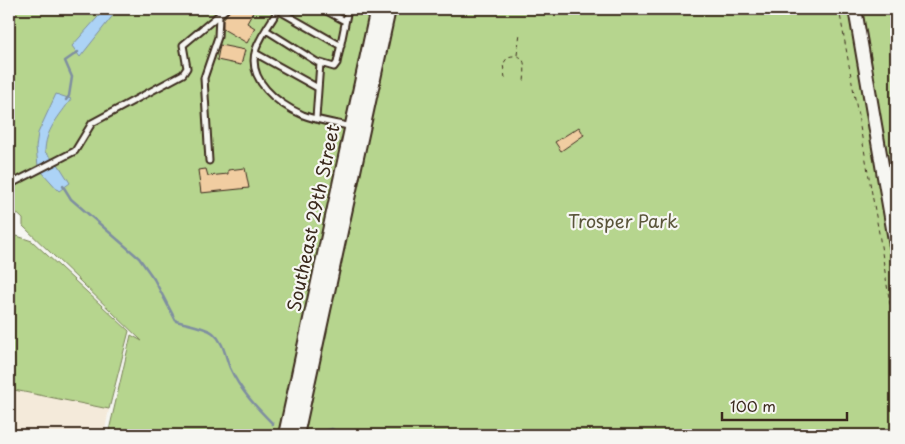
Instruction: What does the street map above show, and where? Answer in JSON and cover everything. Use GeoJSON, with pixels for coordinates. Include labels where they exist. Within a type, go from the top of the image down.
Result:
{"type":"FeatureCollection","features":[{"type":"Feature","properties":{"kind":"main road","name":"Southeast 29th Street"},"geometry":{"type":"LineString","coordinates":[[296,435],[357,128],[378,9]]}},
{"type":"Feature","properties":{"kind":"main road","name":"Southeast 29th Street"},"geometry":{"type":"LineString","coordinates":[[286,435],[357,128],[388,9]]}},
{"type":"Feature","properties":{"kind":"street"},"geometry":{"type":"LineString","coordinates":[[855,9],[896,246]]}},
{"type":"Feature","properties":{"kind":"lane"},"geometry":{"type":"LineString","coordinates":[[9,185],[75,151],[92,123],[184,74],[187,68],[183,45],[226,9]]}},
{"type":"Feature","properties":{"kind":"lane"},"geometry":{"type":"LineString","coordinates":[[340,46],[279,9],[255,53],[255,72],[263,87],[278,100],[303,115],[357,128]]}},
{"type":"Feature","properties":{"kind":"lane"},"geometry":{"type":"LineString","coordinates":[[323,9],[345,22]]}},
{"type":"Feature","properties":{"kind":"lane"},"geometry":{"type":"LineString","coordinates":[[266,30],[320,63],[334,67],[337,63],[348,9]]}},
{"type":"Feature","properties":{"kind":"lane"},"geometry":{"type":"LineString","coordinates":[[209,161],[204,78],[218,37],[218,16]]}},
{"type":"Feature","properties":{"kind":"lane"},"geometry":{"type":"LineString","coordinates":[[255,53],[318,88]]}},
{"type":"Feature","properties":{"kind":"lane"},"geometry":{"type":"LineString","coordinates":[[316,118],[320,63]]}},
{"type":"Feature","properties":{"kind":"path"},"geometry":{"type":"LineString","coordinates":[[839,9],[875,207],[896,343]]}},
{"type":"Feature","properties":{"kind":"path"},"geometry":{"type":"LineString","coordinates":[[517,56],[520,33]]}},
{"type":"Feature","properties":{"kind":"path"},"geometry":{"type":"LineString","coordinates":[[505,78],[503,64],[508,57],[517,56],[523,59],[525,64],[524,82]]}},
{"type":"Feature","properties":{"kind":"shaded area"},"geometry":{"type":"Polygon","coordinates":[[[9,389],[109,409],[104,435],[9,435],[9,389]]]}},
{"type":"Feature","properties":{"kind":"green space","name":"Trosper Park"},"geometry":{"type":"Polygon","coordinates":[[[9,9],[370,9],[339,150],[362,159],[395,9],[896,9],[896,435],[108,435],[131,335],[142,341],[23,226],[23,219],[9,206],[9,9]]]}},
{"type":"Feature","properties":{"kind":"green space"},"geometry":{"type":"Polygon","coordinates":[[[17,236],[32,241],[129,331],[109,409],[9,389],[9,237],[17,236]]]}},
{"type":"Feature","properties":{"kind":"water"},"geometry":{"type":"Polygon","coordinates":[[[105,9],[118,9],[80,57],[72,46],[105,9]]]}},
{"type":"Feature","properties":{"kind":"water"},"geometry":{"type":"Polygon","coordinates":[[[56,94],[71,99],[50,130],[46,144],[45,152],[58,164],[70,183],[59,191],[38,166],[36,147],[38,133],[56,94]]]}},
{"type":"Feature","properties":{"kind":"building"},"geometry":{"type":"Polygon","coordinates":[[[231,9],[255,9],[247,23],[255,28],[247,43],[223,29],[223,19],[231,9]]]}},
{"type":"Feature","properties":{"kind":"building"},"geometry":{"type":"Polygon","coordinates":[[[220,45],[245,50],[241,65],[217,60],[220,45]]]}},
{"type":"Feature","properties":{"kind":"building"},"geometry":{"type":"Polygon","coordinates":[[[579,127],[584,135],[561,151],[555,142],[579,127]]]}},
{"type":"Feature","properties":{"kind":"building"},"geometry":{"type":"Polygon","coordinates":[[[245,168],[249,188],[201,193],[198,170],[206,169],[208,176],[228,174],[228,170],[245,168]]]}},
{"type":"Feature","properties":{"kind":"waterway"},"geometry":{"type":"LineString","coordinates":[[66,100],[69,96],[72,77],[65,61],[78,52]]}},
{"type":"Feature","properties":{"kind":"waterway"},"geometry":{"type":"LineString","coordinates":[[63,186],[71,199],[139,258],[154,279],[176,321],[205,329],[217,337],[239,384],[273,424]]}},
{"type":"Feature","properties":{"kind":"waterway"},"geometry":{"type":"LineString","coordinates":[[313,435],[332,429],[342,435]]}}]}
